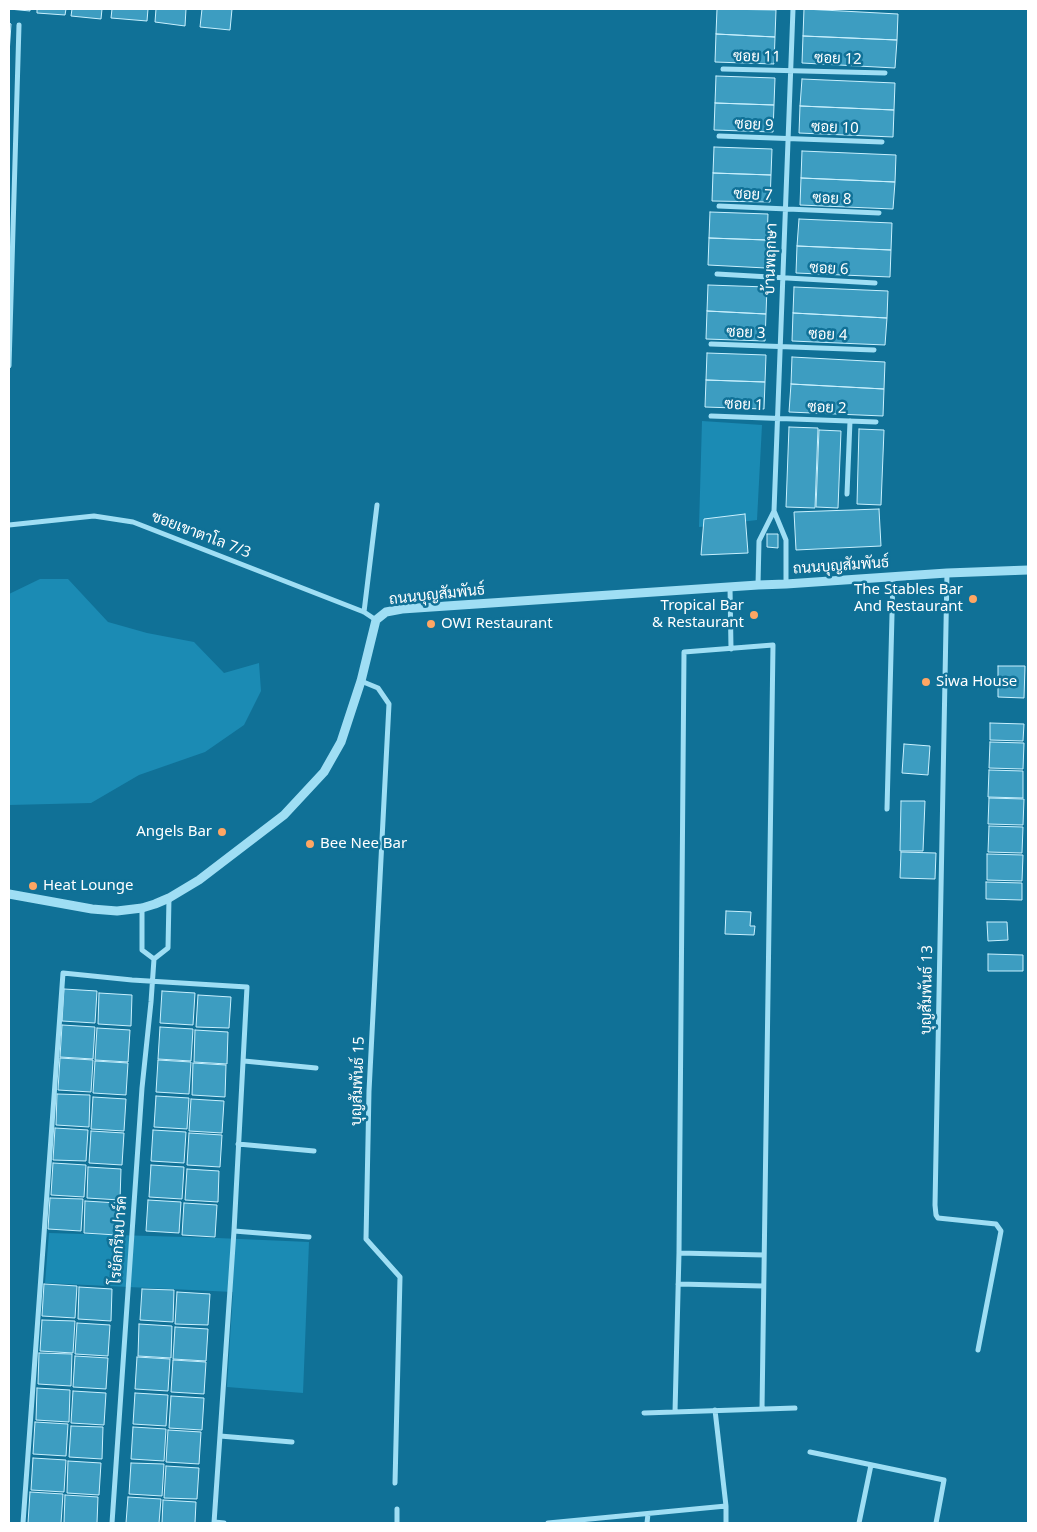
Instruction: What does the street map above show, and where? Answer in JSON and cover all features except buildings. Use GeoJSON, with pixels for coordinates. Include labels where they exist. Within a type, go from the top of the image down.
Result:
{"type":"FeatureCollection","features":[{"type":"Feature","properties":{"kind":"street","name":"บ้านพฤกษา"},"geometry":{"type":"LineString","coordinates":[[786,584],[786,540],[774,511],[793,9]]}},
{"type":"Feature","properties":{"kind":"street"},"geometry":{"type":"LineString","coordinates":[[9,366],[19,25]]}},
{"type":"Feature","properties":{"kind":"street","name":"ซอย 11"},"geometry":{"type":"LineString","coordinates":[[723,69],[791,70]]}},
{"type":"Feature","properties":{"kind":"street","name":"ซอย 12"},"geometry":{"type":"LineString","coordinates":[[791,70],[885,73]]}},
{"type":"Feature","properties":{"kind":"street","name":"ซอย 9"},"geometry":{"type":"LineString","coordinates":[[719,136],[788,139]]}},
{"type":"Feature","properties":{"kind":"street","name":"ซอย 10"},"geometry":{"type":"LineString","coordinates":[[788,139],[882,142]]}},
{"type":"Feature","properties":{"kind":"street","name":"ซอย 7"},"geometry":{"type":"LineString","coordinates":[[720,206],[785,210]]}},
{"type":"Feature","properties":{"kind":"street","name":"ซอย 8"},"geometry":{"type":"LineString","coordinates":[[785,210],[879,213]]}},
{"type":"Feature","properties":{"kind":"street","name":"ซอย 6"},"geometry":{"type":"LineString","coordinates":[[717,274],[875,283]]}},
{"type":"Feature","properties":{"kind":"street","name":"ซอย 3"},"geometry":{"type":"LineString","coordinates":[[711,344],[780,346]]}},
{"type":"Feature","properties":{"kind":"street","name":"ซอย 4"},"geometry":{"type":"LineString","coordinates":[[780,346],[874,350]]}},
{"type":"Feature","properties":{"kind":"street","name":"ซอย 1"},"geometry":{"type":"LineString","coordinates":[[711,416],[777,418]]}},
{"type":"Feature","properties":{"kind":"street","name":"ซอย 2"},"geometry":{"type":"LineString","coordinates":[[777,418],[876,422]]}},
{"type":"Feature","properties":{"kind":"street"},"geometry":{"type":"LineString","coordinates":[[847,494],[850,421]]}},
{"type":"Feature","properties":{"kind":"street"},"geometry":{"type":"LineString","coordinates":[[364,612],[377,505]]}},
{"type":"Feature","properties":{"kind":"street","name":"บ้านพฤกษา"},"geometry":{"type":"LineString","coordinates":[[758,585],[758,541],[774,511]]}},
{"type":"Feature","properties":{"kind":"street","name":"ซอยเขาตาโล 7/3"},"geometry":{"type":"LineString","coordinates":[[9,525],[94,516],[133,522],[364,612],[376,620]]}},
{"type":"Feature","properties":{"kind":"street","name":"ถนนบุญสัมพันธ์"},"geometry":{"type":"LineString","coordinates":[[9,894],[92,909],[117,911],[142,908],[169,898],[198,880],[284,815],[324,772],[341,742],[361,681],[376,620],[386,612],[402,609],[892,576],[1028,570]]}},
{"type":"Feature","properties":{"kind":"street","name":"บุญสัมพันธ์ 13"},"geometry":{"type":"LineString","coordinates":[[947,573],[935,1205],[938,1218],[996,1224],[1002,1232],[978,1350]]}},
{"type":"Feature","properties":{"kind":"street"},"geometry":{"type":"LineString","coordinates":[[887,809],[892,576]]}},
{"type":"Feature","properties":{"kind":"street"},"geometry":{"type":"LineString","coordinates":[[730,587],[732,648]]}},
{"type":"Feature","properties":{"kind":"street"},"geometry":{"type":"LineString","coordinates":[[675,1412],[679,1253],[684,652],[773,645],[762,1409]]}},
{"type":"Feature","properties":{"kind":"street","name":"บุญสัมพันธ์ 15"},"geometry":{"type":"LineString","coordinates":[[361,681],[378,688],[389,704],[369,1091],[366,1240],[400,1277],[395,1483]]}},
{"type":"Feature","properties":{"kind":"street"},"geometry":{"type":"LineString","coordinates":[[142,908],[142,950],[154,959],[168,948],[169,898]]}},
{"type":"Feature","properties":{"kind":"street","name":"โรยัลกรีนปาร์ค"},"geometry":{"type":"LineString","coordinates":[[112,1523],[142,1088],[154,959]]}},
{"type":"Feature","properties":{"kind":"street"},"geometry":{"type":"LineString","coordinates":[[22,1523],[63,973],[248,987],[214,1523],[224,1523]]}},
{"type":"Feature","properties":{"kind":"street"},"geometry":{"type":"LineString","coordinates":[[244,1061],[316,1068]]}},
{"type":"Feature","properties":{"kind":"street"},"geometry":{"type":"LineString","coordinates":[[238,1144],[314,1151]]}},
{"type":"Feature","properties":{"kind":"street"},"geometry":{"type":"LineString","coordinates":[[234,1231],[309,1237]]}},
{"type":"Feature","properties":{"kind":"street"},"geometry":{"type":"LineString","coordinates":[[679,1253],[764,1254]]}},
{"type":"Feature","properties":{"kind":"street"},"geometry":{"type":"LineString","coordinates":[[678,1284],[763,1286]]}},
{"type":"Feature","properties":{"kind":"street"},"geometry":{"type":"LineString","coordinates":[[644,1413],[795,1408]]}},
{"type":"Feature","properties":{"kind":"street"},"geometry":{"type":"LineString","coordinates":[[715,1410],[726,1506],[726,1523]]}},
{"type":"Feature","properties":{"kind":"street"},"geometry":{"type":"LineString","coordinates":[[220,1436],[292,1442]]}},
{"type":"Feature","properties":{"kind":"street"},"geometry":{"type":"LineString","coordinates":[[810,1452],[944,1480],[936,1523]]}},
{"type":"Feature","properties":{"kind":"street"},"geometry":{"type":"LineString","coordinates":[[859,1523],[871,1465]]}},
{"type":"Feature","properties":{"kind":"street"},"geometry":{"type":"LineString","coordinates":[[548,1523],[726,1506]]}},
{"type":"Feature","properties":{"kind":"street"},"geometry":{"type":"LineString","coordinates":[[397,1509],[397,1523]]}},
{"type":"Feature","properties":{"kind":"street"},"geometry":{"type":"LineString","coordinates":[[647,1523],[648,1514]]}},
{"type":"Feature","properties":{"kind":"shaded area"},"geometry":{"type":"Polygon","coordinates":[[[702,421],[762,425],[757,520],[699,527],[702,421]]]}},
{"type":"Feature","properties":{"kind":"shaded area"},"geometry":{"type":"Polygon","coordinates":[[[40,579],[68,579],[108,622],[147,633],[194,642],[224,673],[259,663],[261,691],[244,725],[205,752],[139,775],[91,803],[9,805],[9,594],[40,579]]]}},
{"type":"Feature","properties":{"kind":"shaded area"},"geometry":{"type":"Polygon","coordinates":[[[49,1233],[309,1242],[303,1393],[227,1387],[233,1292],[45,1283],[49,1233]]]}},
{"type":"Feature","properties":{"kind":"place","name":"The Stables Bar And Restaurant"},"geometry":{"type":"Point","coordinates":[973,599]}},
{"type":"Feature","properties":{"kind":"place","name":"Tropical Bar & Restaurant"},"geometry":{"type":"Point","coordinates":[754,615]}},
{"type":"Feature","properties":{"kind":"place","name":"OWI Restaurant"},"geometry":{"type":"Point","coordinates":[431,624]}},
{"type":"Feature","properties":{"kind":"place","name":"Siwa House"},"geometry":{"type":"Point","coordinates":[926,682]}},
{"type":"Feature","properties":{"kind":"place","name":"Angels Bar"},"geometry":{"type":"Point","coordinates":[222,832]}},
{"type":"Feature","properties":{"kind":"place","name":"Bee Nee Bar"},"geometry":{"type":"Point","coordinates":[310,844]}},
{"type":"Feature","properties":{"kind":"place","name":"Heat Lounge"},"geometry":{"type":"Point","coordinates":[33,886]}}]}
